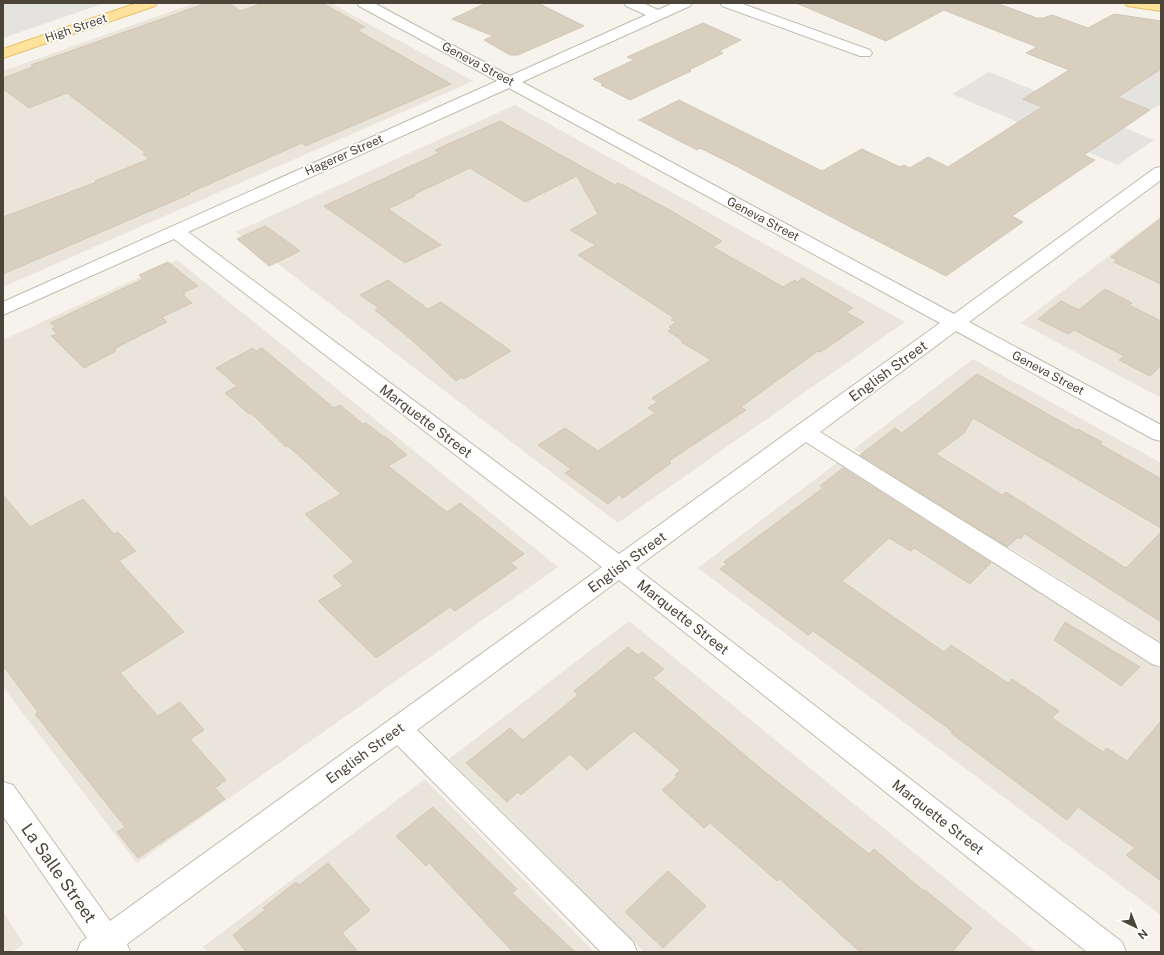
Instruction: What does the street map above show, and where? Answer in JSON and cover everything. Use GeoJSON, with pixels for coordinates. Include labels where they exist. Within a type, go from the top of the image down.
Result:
{"type":"FeatureCollection","features":[{"type":"Feature","properties":{"kind":"main road","name":"High Street"},"geometry":{"type":"LineString","coordinates":[[3,54],[150,3]]}},
{"type":"Feature","properties":{"kind":"main road"},"geometry":{"type":"LineString","coordinates":[[1132,3],[1161,7]]}},
{"type":"Feature","properties":{"kind":"street","name":"Geneva Street"},"geometry":{"type":"LineString","coordinates":[[364,3],[1161,434]]}},
{"type":"Feature","properties":{"kind":"street"},"geometry":{"type":"LineString","coordinates":[[632,3],[658,15]]}},
{"type":"Feature","properties":{"kind":"street","name":"Hagerer Street"},"geometry":{"type":"LineString","coordinates":[[3,309],[685,3]]}},
{"type":"Feature","properties":{"kind":"street"},"geometry":{"type":"LineString","coordinates":[[727,3],[865,53]]}},
{"type":"Feature","properties":{"kind":"street","name":"English Street"},"geometry":{"type":"LineString","coordinates":[[105,948],[398,729],[1161,172]]}},
{"type":"Feature","properties":{"kind":"street","name":"Marquette Street"},"geometry":{"type":"LineString","coordinates":[[175,231],[619,567],[1111,952]]}},
{"type":"Feature","properties":{"kind":"street"},"geometry":{"type":"LineString","coordinates":[[805,432],[1161,657]]}},
{"type":"Feature","properties":{"kind":"street"},"geometry":{"type":"LineString","coordinates":[[398,729],[622,952]]}},
{"type":"Feature","properties":{"kind":"street","name":"La Salle Street"},"geometry":{"type":"LineString","coordinates":[[3,794],[105,948]]}},
{"type":"Feature","properties":{"kind":"shaded area"},"geometry":{"type":"Polygon","coordinates":[[[3,3],[105,3],[3,38],[3,3]]]}},
{"type":"Feature","properties":{"kind":"shaded area"},"geometry":{"type":"Polygon","coordinates":[[[195,3],[330,3],[473,81],[3,287],[3,71],[195,3]]]}},
{"type":"Feature","properties":{"kind":"shaded area"},"geometry":{"type":"Polygon","coordinates":[[[1161,69],[1161,105],[1150,110],[1103,91],[1161,69]]]}},
{"type":"Feature","properties":{"kind":"shaded area"},"geometry":{"type":"Polygon","coordinates":[[[989,72],[1154,140],[1118,165],[952,94],[989,72]]]}},
{"type":"Feature","properties":{"kind":"shaded area"},"geometry":{"type":"Polygon","coordinates":[[[515,105],[905,322],[618,523],[236,232],[515,105]]]}},
{"type":"Feature","properties":{"kind":"shaded area"},"geometry":{"type":"Polygon","coordinates":[[[1161,216],[1161,398],[1021,323],[1161,216]]]}},
{"type":"Feature","properties":{"kind":"shaded area"},"geometry":{"type":"Polygon","coordinates":[[[177,260],[558,567],[137,863],[3,687],[3,340],[177,260]]]}},
{"type":"Feature","properties":{"kind":"shaded area"},"geometry":{"type":"Polygon","coordinates":[[[973,359],[1161,463],[1161,643],[854,449],[973,359]]]}},
{"type":"Feature","properties":{"kind":"shaded area"},"geometry":{"type":"Polygon","coordinates":[[[838,462],[1161,670],[1161,915],[698,568],[838,462]]]}},
{"type":"Feature","properties":{"kind":"shaded area"},"geometry":{"type":"Polygon","coordinates":[[[629,621],[1036,952],[644,952],[449,759],[629,621]]]}},
{"type":"Feature","properties":{"kind":"shaded area"},"geometry":{"type":"Polygon","coordinates":[[[425,779],[594,952],[207,952],[203,947],[425,779]]]}},
{"type":"Feature","properties":{"kind":"shaded area"},"geometry":{"type":"Polygon","coordinates":[[[3,912],[24,944],[12,952],[3,952],[3,912]]]}},
{"type":"Feature","properties":{"kind":"building"},"geometry":{"type":"Polygon","coordinates":[[[207,3],[228,3],[241,11],[263,3],[322,3],[365,27],[357,30],[451,84],[305,146],[302,143],[189,193],[190,194],[3,274],[3,217],[97,182],[95,181],[149,159],[143,154],[146,153],[67,93],[29,108],[3,89],[3,78],[33,67],[31,65],[207,3]]]}},
{"type":"Feature","properties":{"kind":"building"},"geometry":{"type":"Polygon","coordinates":[[[486,3],[538,3],[584,26],[518,55],[510,55],[484,40],[493,36],[452,19],[486,3]]]}},
{"type":"Feature","properties":{"kind":"building"},"geometry":{"type":"Polygon","coordinates":[[[796,3],[996,3],[1037,18],[1052,15],[1088,28],[1114,14],[1161,21],[1161,69],[1118,97],[1150,110],[1084,155],[1095,160],[1012,216],[1023,222],[946,276],[734,165],[700,148],[697,150],[639,120],[679,100],[822,171],[862,149],[900,167],[904,165],[910,168],[928,157],[948,167],[1042,107],[1023,99],[1069,70],[1026,53],[1037,47],[944,10],[886,41],[796,3]]]}},
{"type":"Feature","properties":{"kind":"building"},"geometry":{"type":"Polygon","coordinates":[[[703,23],[741,40],[719,51],[723,53],[689,70],[691,71],[630,100],[601,85],[604,84],[593,79],[634,60],[627,57],[703,23]]]}},
{"type":"Feature","properties":{"kind":"building"},"geometry":{"type":"Polygon","coordinates":[[[500,121],[615,185],[618,183],[627,187],[675,213],[722,241],[713,247],[783,287],[795,280],[797,282],[802,278],[853,308],[846,312],[864,322],[821,352],[818,351],[753,398],[741,407],[746,410],[669,461],[671,463],[623,498],[619,495],[608,504],[565,473],[571,469],[538,445],[565,428],[598,451],[655,413],[648,408],[657,402],[652,398],[711,360],[681,342],[683,341],[668,331],[672,329],[669,327],[676,322],[671,320],[674,318],[578,255],[596,245],[570,230],[598,214],[577,176],[525,202],[470,168],[413,195],[415,196],[388,209],[441,245],[405,263],[324,206],[439,153],[435,150],[500,121]]]}},
{"type":"Feature","properties":{"kind":"building"},"geometry":{"type":"Polygon","coordinates":[[[1161,218],[1161,284],[1114,262],[1117,260],[1111,257],[1161,218]]]}},
{"type":"Feature","properties":{"kind":"building"},"geometry":{"type":"Polygon","coordinates":[[[265,226],[300,251],[269,266],[237,239],[265,226]]]}},
{"type":"Feature","properties":{"kind":"building"},"geometry":{"type":"Polygon","coordinates":[[[168,262],[198,286],[183,293],[185,294],[183,295],[192,303],[162,317],[167,322],[114,349],[116,351],[84,368],[51,336],[57,334],[52,329],[55,327],[50,323],[143,279],[139,275],[168,262]]]}},
{"type":"Feature","properties":{"kind":"building"},"geometry":{"type":"Polygon","coordinates":[[[388,280],[428,309],[441,302],[511,351],[464,379],[462,377],[456,381],[413,341],[375,310],[379,308],[360,295],[388,280]]]}},
{"type":"Feature","properties":{"kind":"building"},"geometry":{"type":"Polygon","coordinates":[[[1105,289],[1132,303],[1129,305],[1161,321],[1161,366],[1150,376],[1119,360],[1124,356],[1074,330],[1068,334],[1038,319],[1061,301],[1079,310],[1105,289]]]}},
{"type":"Feature","properties":{"kind":"building"},"geometry":{"type":"Polygon","coordinates":[[[253,348],[256,351],[262,348],[334,408],[340,405],[363,424],[366,423],[384,437],[385,436],[407,455],[388,466],[447,512],[460,503],[524,554],[511,563],[517,568],[455,611],[450,607],[376,658],[318,601],[343,586],[333,576],[354,562],[305,514],[341,494],[288,446],[286,447],[251,413],[249,414],[225,393],[237,386],[216,368],[253,348]]]}},
{"type":"Feature","properties":{"kind":"building"},"geometry":{"type":"Polygon","coordinates":[[[977,374],[1076,430],[1078,429],[1102,442],[1100,444],[1161,479],[1161,528],[973,418],[964,433],[936,454],[1002,495],[1006,492],[1126,568],[1161,532],[1161,622],[1025,534],[1020,539],[1018,537],[1007,547],[860,455],[895,428],[902,433],[977,374]]]}},
{"type":"Feature","properties":{"kind":"building"},"geometry":{"type":"Polygon","coordinates":[[[843,468],[991,563],[970,584],[914,548],[911,551],[889,538],[842,581],[944,652],[951,645],[1008,683],[1012,679],[1059,711],[1052,718],[1103,752],[1107,748],[1127,761],[1161,721],[1161,881],[1126,855],[1135,848],[1078,807],[1067,820],[951,733],[953,732],[871,672],[813,631],[808,635],[720,569],[727,564],[724,562],[823,488],[820,486],[843,468]]]}},
{"type":"Feature","properties":{"kind":"building"},"geometry":{"type":"Polygon","coordinates":[[[3,495],[30,527],[83,499],[114,534],[118,532],[136,551],[119,561],[184,632],[120,673],[158,716],[180,702],[204,730],[190,739],[226,780],[215,788],[225,799],[138,858],[117,832],[125,827],[35,714],[38,712],[3,666],[3,495]]]}},
{"type":"Feature","properties":{"kind":"building"},"geometry":{"type":"Polygon","coordinates":[[[1065,622],[1140,667],[1121,686],[1054,640],[1065,622]]]}},
{"type":"Feature","properties":{"kind":"building"},"geometry":{"type":"Polygon","coordinates":[[[628,647],[638,655],[642,652],[664,669],[653,678],[765,772],[869,854],[874,849],[924,891],[925,890],[972,928],[952,952],[860,952],[780,879],[777,881],[710,823],[704,828],[662,790],[677,777],[675,775],[680,770],[634,731],[587,770],[570,754],[521,795],[518,792],[507,802],[466,763],[510,728],[523,740],[578,695],[574,691],[628,647]]]}},
{"type":"Feature","properties":{"kind":"building"},"geometry":{"type":"Polygon","coordinates":[[[433,807],[517,889],[512,893],[575,952],[513,952],[429,863],[426,866],[396,836],[433,807]]]}},
{"type":"Feature","properties":{"kind":"building"},"geometry":{"type":"Polygon","coordinates":[[[328,863],[370,910],[342,933],[358,952],[246,952],[233,935],[265,910],[263,908],[296,882],[299,885],[328,863]]]}},
{"type":"Feature","properties":{"kind":"building"},"geometry":{"type":"Polygon","coordinates":[[[668,871],[706,906],[663,948],[625,912],[668,871]]]}}]}
